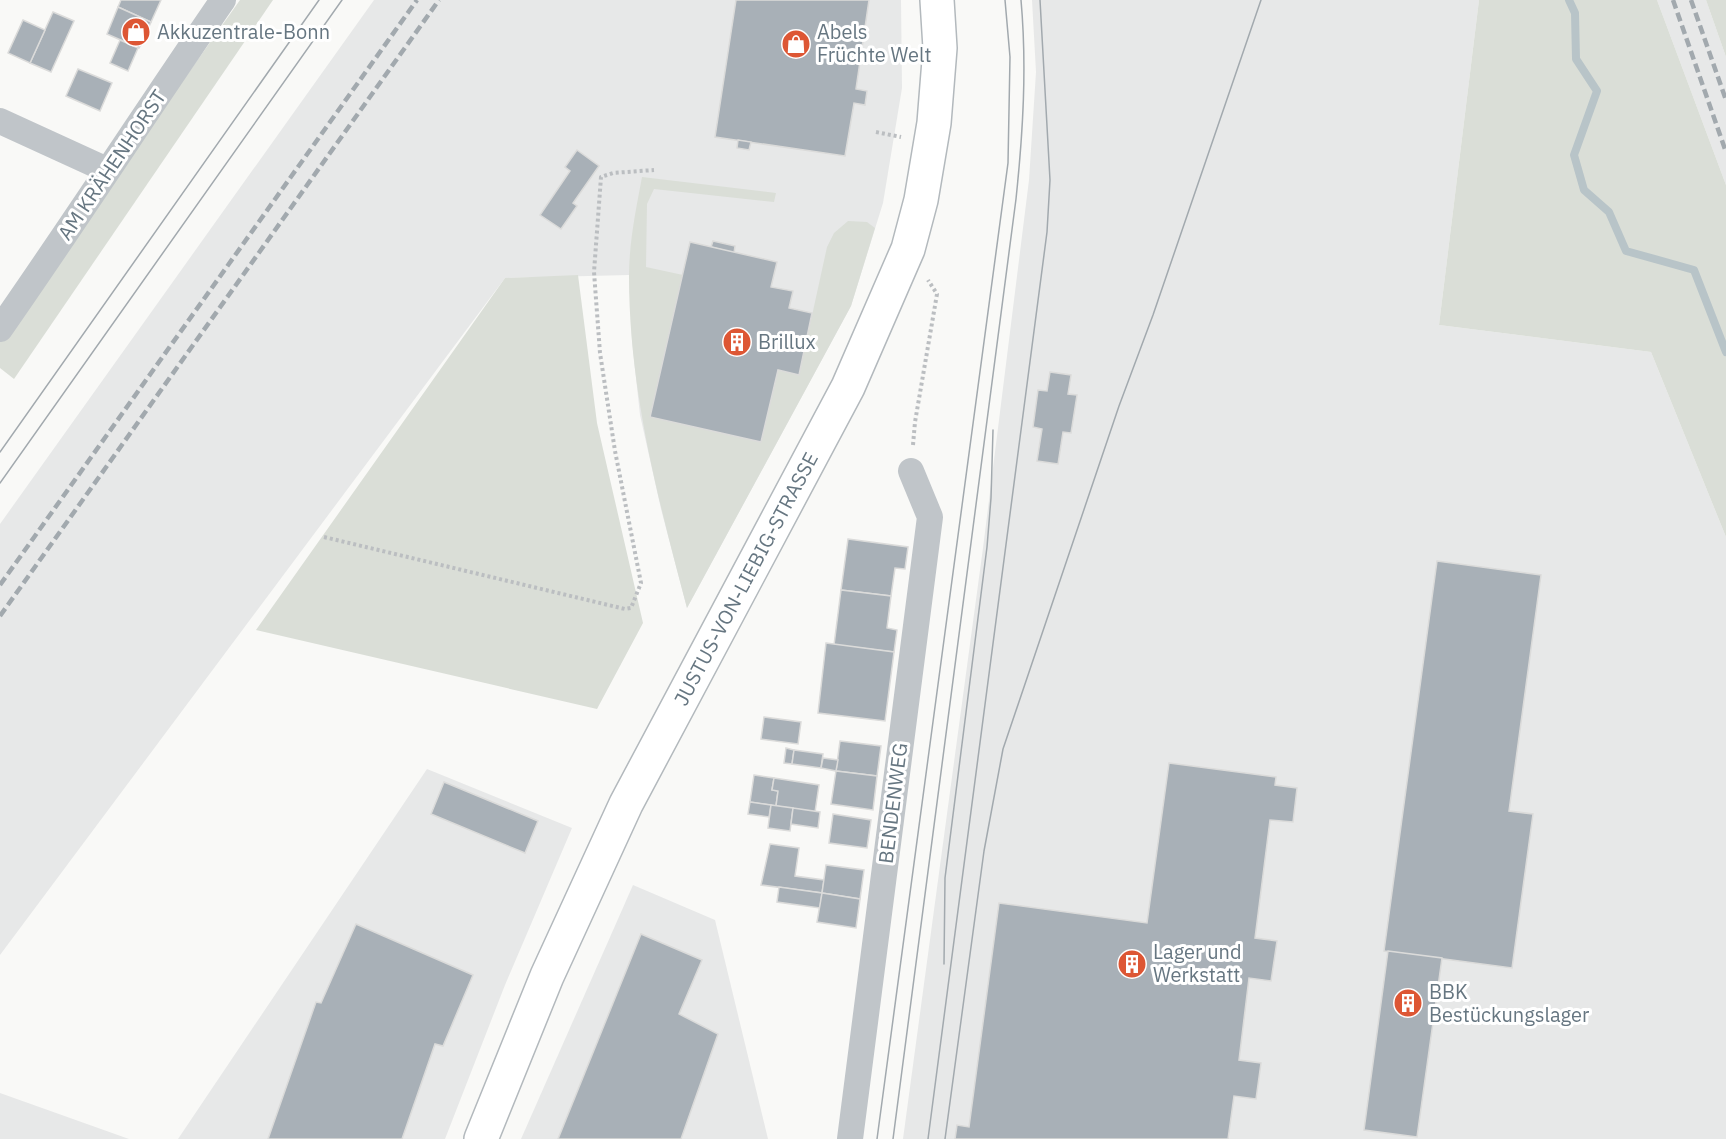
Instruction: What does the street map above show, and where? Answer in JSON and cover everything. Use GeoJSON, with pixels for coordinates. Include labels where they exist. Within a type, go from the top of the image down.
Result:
{"type":"FeatureCollection","features":[{"type":"Feature","properties":{"kind":"main road","name":"JUSTUS-VON-LIEBIG-STRASSE"},"geometry":{"type":"LineString","coordinates":[[481,1139],[547,976],[626,804],[848,387],[908,249],[921,200],[934,123],[940,48],[937,0]]}},
{"type":"Feature","properties":{"kind":"street","name":"AM KRÄHENHORST"},"geometry":{"type":"LineString","coordinates":[[0,328],[223,0]]}},
{"type":"Feature","properties":{"kind":"street"},"geometry":{"type":"LineString","coordinates":[[0,121],[107,170]]}},
{"type":"Feature","properties":{"kind":"street","name":"BENDENWEG"},"geometry":{"type":"LineString","coordinates":[[850,1139],[930,517],[911,471]]}},
{"type":"Feature","properties":{"kind":"path"},"geometry":{"type":"LineString","coordinates":[[876,132],[894,136]]}},
{"type":"Feature","properties":{"kind":"path"},"geometry":{"type":"LineString","coordinates":[[324,537],[614,607],[631,608],[641,583],[615,451],[600,353],[594,272],[602,177],[613,173],[654,170]]}},
{"type":"Feature","properties":{"kind":"path"},"geometry":{"type":"LineString","coordinates":[[908,249],[937,294],[915,422],[911,471]]}},
{"type":"Feature","properties":{"kind":"shaded area"},"geometry":{"type":"Polygon","coordinates":[[[240,0],[273,0],[14,379],[0,368],[0,339],[240,0]]]}},
{"type":"Feature","properties":{"kind":"shaded area"},"geometry":{"type":"Polygon","coordinates":[[[374,0],[901,0],[902,88],[883,203],[851,306],[687,608],[661,509],[640,415],[632,341],[629,275],[505,278],[0,955],[0,524],[374,0]]]}},
{"type":"Feature","properties":{"kind":"shaded area"},"geometry":{"type":"Polygon","coordinates":[[[1032,0],[1479,0],[1439,325],[1651,352],[1726,537],[1726,1139],[903,1139],[983,548],[1029,180],[1036,72],[1032,0]]]}},
{"type":"Feature","properties":{"kind":"shaded area"},"geometry":{"type":"Polygon","coordinates":[[[1479,0],[1657,0],[1726,185],[1726,537],[1651,352],[1439,325],[1479,0]]]}},
{"type":"Feature","properties":{"kind":"shaded area"},"geometry":{"type":"Polygon","coordinates":[[[1657,0],[1706,0],[1726,57],[1726,185],[1657,0]]]}},
{"type":"Feature","properties":{"kind":"shaded area"},"geometry":{"type":"Polygon","coordinates":[[[1706,0],[1726,0],[1726,57],[1706,0]]]}},
{"type":"Feature","properties":{"kind":"shaded area"},"geometry":{"type":"Polygon","coordinates":[[[642,177],[776,193],[774,202],[654,189],[647,204],[646,267],[683,275],[650,417],[760,442],[778,370],[799,375],[827,247],[834,233],[848,221],[867,222],[875,228],[851,306],[687,608],[647,444],[634,361],[630,319],[629,264],[642,177]]]}},
{"type":"Feature","properties":{"kind":"shaded area"},"geometry":{"type":"Polygon","coordinates":[[[578,275],[597,423],[643,623],[597,709],[256,630],[505,278],[578,275]]]}},
{"type":"Feature","properties":{"kind":"shaded area"},"geometry":{"type":"Polygon","coordinates":[[[427,769],[572,828],[505,985],[445,1139],[178,1139],[427,769]]]}},
{"type":"Feature","properties":{"kind":"shaded area"},"geometry":{"type":"Polygon","coordinates":[[[633,885],[715,920],[768,1139],[521,1139],[633,885]]]}},
{"type":"Feature","properties":{"kind":"shaded area"},"geometry":{"type":"Polygon","coordinates":[[[0,1093],[129,1139],[0,1139],[0,1093]]]}},
{"type":"Feature","properties":{"kind":"building"},"geometry":{"type":"Polygon","coordinates":[[[121,0],[161,0],[151,22],[118,7],[121,0]]]}},
{"type":"Feature","properties":{"kind":"building","name":"Abels Früchte Welt"},"geometry":{"type":"Polygon","coordinates":[[[736,0],[869,0],[856,89],[867,91],[865,105],[854,103],[845,156],[715,137],[736,0]]]}},
{"type":"Feature","properties":{"kind":"building"},"geometry":{"type":"Polygon","coordinates":[[[118,7],[151,22],[139,48],[107,34],[118,7]]]}},
{"type":"Feature","properties":{"kind":"building"},"geometry":{"type":"Polygon","coordinates":[[[53,12],[74,21],[51,72],[30,63],[53,12]]]}},
{"type":"Feature","properties":{"kind":"building"},"geometry":{"type":"Polygon","coordinates":[[[23,20],[45,30],[30,63],[8,53],[23,20]]]}},
{"type":"Feature","properties":{"kind":"building"},"geometry":{"type":"Polygon","coordinates":[[[120,40],[138,48],[128,71],[110,63],[120,40]]]}},
{"type":"Feature","properties":{"kind":"building"},"geometry":{"type":"Polygon","coordinates":[[[78,69],[112,83],[100,111],[66,96],[78,69]]]}},
{"type":"Feature","properties":{"kind":"building"},"geometry":{"type":"Polygon","coordinates":[[[738,140],[751,142],[749,150],[737,148],[738,140]]]}},
{"type":"Feature","properties":{"kind":"building"},"geometry":{"type":"Polygon","coordinates":[[[577,150],[599,166],[573,203],[577,206],[561,229],[540,215],[570,171],[565,167],[577,150]]]}},
{"type":"Feature","properties":{"kind":"building"},"geometry":{"type":"Polygon","coordinates":[[[713,241],[735,246],[734,253],[711,247],[713,241]]]}},
{"type":"Feature","properties":{"kind":"building","name":"Brillux"},"geometry":{"type":"Polygon","coordinates":[[[690,242],[777,262],[771,287],[793,291],[789,308],[812,313],[799,375],[778,370],[761,442],[650,417],[690,242]]]}},
{"type":"Feature","properties":{"kind":"building"},"geometry":{"type":"Polygon","coordinates":[[[1050,372],[1071,375],[1068,394],[1077,395],[1071,433],[1063,432],[1058,464],[1037,461],[1042,429],[1033,427],[1038,390],[1047,391],[1050,372]]]}},
{"type":"Feature","properties":{"kind":"building"},"geometry":{"type":"Polygon","coordinates":[[[848,539],[908,547],[905,569],[895,568],[891,596],[841,590],[848,539]]]}},
{"type":"Feature","properties":{"kind":"building"},"geometry":{"type":"Polygon","coordinates":[[[1437,561],[1541,575],[1509,811],[1533,814],[1512,968],[1384,951],[1437,561]]]}},
{"type":"Feature","properties":{"kind":"building"},"geometry":{"type":"Polygon","coordinates":[[[841,590],[891,596],[887,628],[897,630],[894,652],[834,645],[841,590]]]}},
{"type":"Feature","properties":{"kind":"building"},"geometry":{"type":"Polygon","coordinates":[[[826,643],[894,652],[885,721],[818,713],[826,643]]]}},
{"type":"Feature","properties":{"kind":"building"},"geometry":{"type":"Polygon","coordinates":[[[764,717],[801,722],[798,744],[761,739],[764,717]]]}},
{"type":"Feature","properties":{"kind":"building"},"geometry":{"type":"Polygon","coordinates":[[[840,741],[881,746],[877,776],[836,771],[840,741]]]}},
{"type":"Feature","properties":{"kind":"building"},"geometry":{"type":"Polygon","coordinates":[[[786,748],[794,750],[792,764],[784,763],[786,748]]]}},
{"type":"Feature","properties":{"kind":"building"},"geometry":{"type":"Polygon","coordinates":[[[794,750],[823,754],[821,768],[792,764],[794,750]]]}},
{"type":"Feature","properties":{"kind":"building"},"geometry":{"type":"Polygon","coordinates":[[[823,758],[838,760],[836,771],[821,768],[823,758]]]}},
{"type":"Feature","properties":{"kind":"building","name":"Lager und Werkstatt"},"geometry":{"type":"Polygon","coordinates":[[[1169,763],[1276,777],[1275,785],[1297,788],[1293,822],[1270,820],[1255,938],[1277,941],[1271,981],[1249,978],[1239,1060],[1261,1063],[1256,1099],[1234,1096],[1228,1139],[955,1139],[957,1125],[969,1127],[999,903],[1147,923],[1169,763]]]}},
{"type":"Feature","properties":{"kind":"building"},"geometry":{"type":"Polygon","coordinates":[[[836,771],[877,776],[873,810],[831,804],[836,771]]]}},
{"type":"Feature","properties":{"kind":"building"},"geometry":{"type":"Polygon","coordinates":[[[754,775],[774,778],[772,790],[778,791],[776,806],[750,802],[754,775]]]}},
{"type":"Feature","properties":{"kind":"building"},"geometry":{"type":"Polygon","coordinates":[[[774,778],[819,785],[815,812],[776,806],[778,791],[772,790],[774,778]]]}},
{"type":"Feature","properties":{"kind":"building"},"geometry":{"type":"Polygon","coordinates":[[[444,782],[538,821],[525,853],[431,814],[444,782]]]}},
{"type":"Feature","properties":{"kind":"building"},"geometry":{"type":"Polygon","coordinates":[[[750,802],[771,805],[769,817],[748,814],[750,802]]]}},
{"type":"Feature","properties":{"kind":"building"},"geometry":{"type":"Polygon","coordinates":[[[771,805],[793,808],[790,831],[768,828],[771,805]]]}},
{"type":"Feature","properties":{"kind":"building"},"geometry":{"type":"Polygon","coordinates":[[[793,808],[820,812],[818,828],[791,824],[793,808]]]}},
{"type":"Feature","properties":{"kind":"building"},"geometry":{"type":"Polygon","coordinates":[[[833,814],[871,820],[867,848],[829,843],[833,814]]]}},
{"type":"Feature","properties":{"kind":"building"},"geometry":{"type":"Polygon","coordinates":[[[770,844],[799,848],[795,876],[824,880],[822,893],[761,885],[770,844]]]}},
{"type":"Feature","properties":{"kind":"building"},"geometry":{"type":"Polygon","coordinates":[[[826,865],[864,870],[860,899],[822,893],[826,865]]]}},
{"type":"Feature","properties":{"kind":"building"},"geometry":{"type":"Polygon","coordinates":[[[779,887],[822,893],[820,908],[777,902],[779,887]]]}},
{"type":"Feature","properties":{"kind":"building"},"geometry":{"type":"Polygon","coordinates":[[[822,893],[860,899],[856,928],[817,922],[822,893]]]}},
{"type":"Feature","properties":{"kind":"building"},"geometry":{"type":"Polygon","coordinates":[[[356,924],[473,975],[443,1046],[435,1044],[402,1139],[268,1139],[316,1002],[321,1003],[356,924]]]}},
{"type":"Feature","properties":{"kind":"building"},"geometry":{"type":"Polygon","coordinates":[[[641,934],[702,960],[679,1014],[718,1034],[681,1139],[558,1139],[641,934]]]}},
{"type":"Feature","properties":{"kind":"building","name":"BBK Bestückungslager"},"geometry":{"type":"Polygon","coordinates":[[[1388,951],[1442,958],[1417,1137],[1364,1130],[1388,951]]]}},
{"type":"Feature","properties":{"kind":"waterway"},"geometry":{"type":"LineString","coordinates":[[1569,0],[1575,13],[1576,59],[1597,91],[1574,155],[1584,190],[1609,212],[1626,251],[1694,270],[1726,352]]}},
{"type":"Feature","properties":{"kind":"tram line"},"geometry":{"type":"LineString","coordinates":[[0,452],[319,0]]}},
{"type":"Feature","properties":{"kind":"tram line"},"geometry":{"type":"LineString","coordinates":[[0,483],[342,0]]}},
{"type":"Feature","properties":{"kind":"tram line"},"geometry":{"type":"LineString","coordinates":[[877,1139],[1008,163],[1010,57],[1005,0]]}},
{"type":"Feature","properties":{"kind":"tram line"},"geometry":{"type":"LineString","coordinates":[[893,1139],[1016,199],[1023,100],[1024,50],[1021,0]]}},
{"type":"Feature","properties":{"kind":"tram line"},"geometry":{"type":"LineString","coordinates":[[928,1139],[1047,232],[1050,180],[1040,0]]}},
{"type":"Feature","properties":{"kind":"tram line"},"geometry":{"type":"LineString","coordinates":[[945,1139],[984,851],[1003,749],[1119,406],[1153,315],[1261,0]]}},
{"type":"Feature","properties":{"kind":"tram line"},"geometry":{"type":"LineString","coordinates":[[944,964],[945,878],[987,547],[993,430]]}},
{"type":"Feature","properties":{"kind":"railway"},"geometry":{"type":"LineString","coordinates":[[0,585],[417,0]]}},
{"type":"Feature","properties":{"kind":"railway"},"geometry":{"type":"LineString","coordinates":[[0,616],[439,0]]}},
{"type":"Feature","properties":{"kind":"railway"},"geometry":{"type":"LineString","coordinates":[[1673,0],[1726,152]]}},
{"type":"Feature","properties":{"kind":"railway"},"geometry":{"type":"LineString","coordinates":[[1691,0],[1726,100]]}},
{"type":"Feature","properties":{"kind":"place","name":"Akkuzentrale-Bonn"},"geometry":{"type":"Point","coordinates":[136,32]}},
{"type":"Feature","properties":{"kind":"place","name":"Abels Früchte Welt"},"geometry":{"type":"Point","coordinates":[796,44]}},
{"type":"Feature","properties":{"kind":"place","name":"Brillux"},"geometry":{"type":"Point","coordinates":[737,342]}},
{"type":"Feature","properties":{"kind":"place","name":"Lager und Werkstatt"},"geometry":{"type":"Point","coordinates":[1132,964]}},
{"type":"Feature","properties":{"kind":"place","name":"BBK Bestückungslager"},"geometry":{"type":"Point","coordinates":[1408,1003]}}]}
